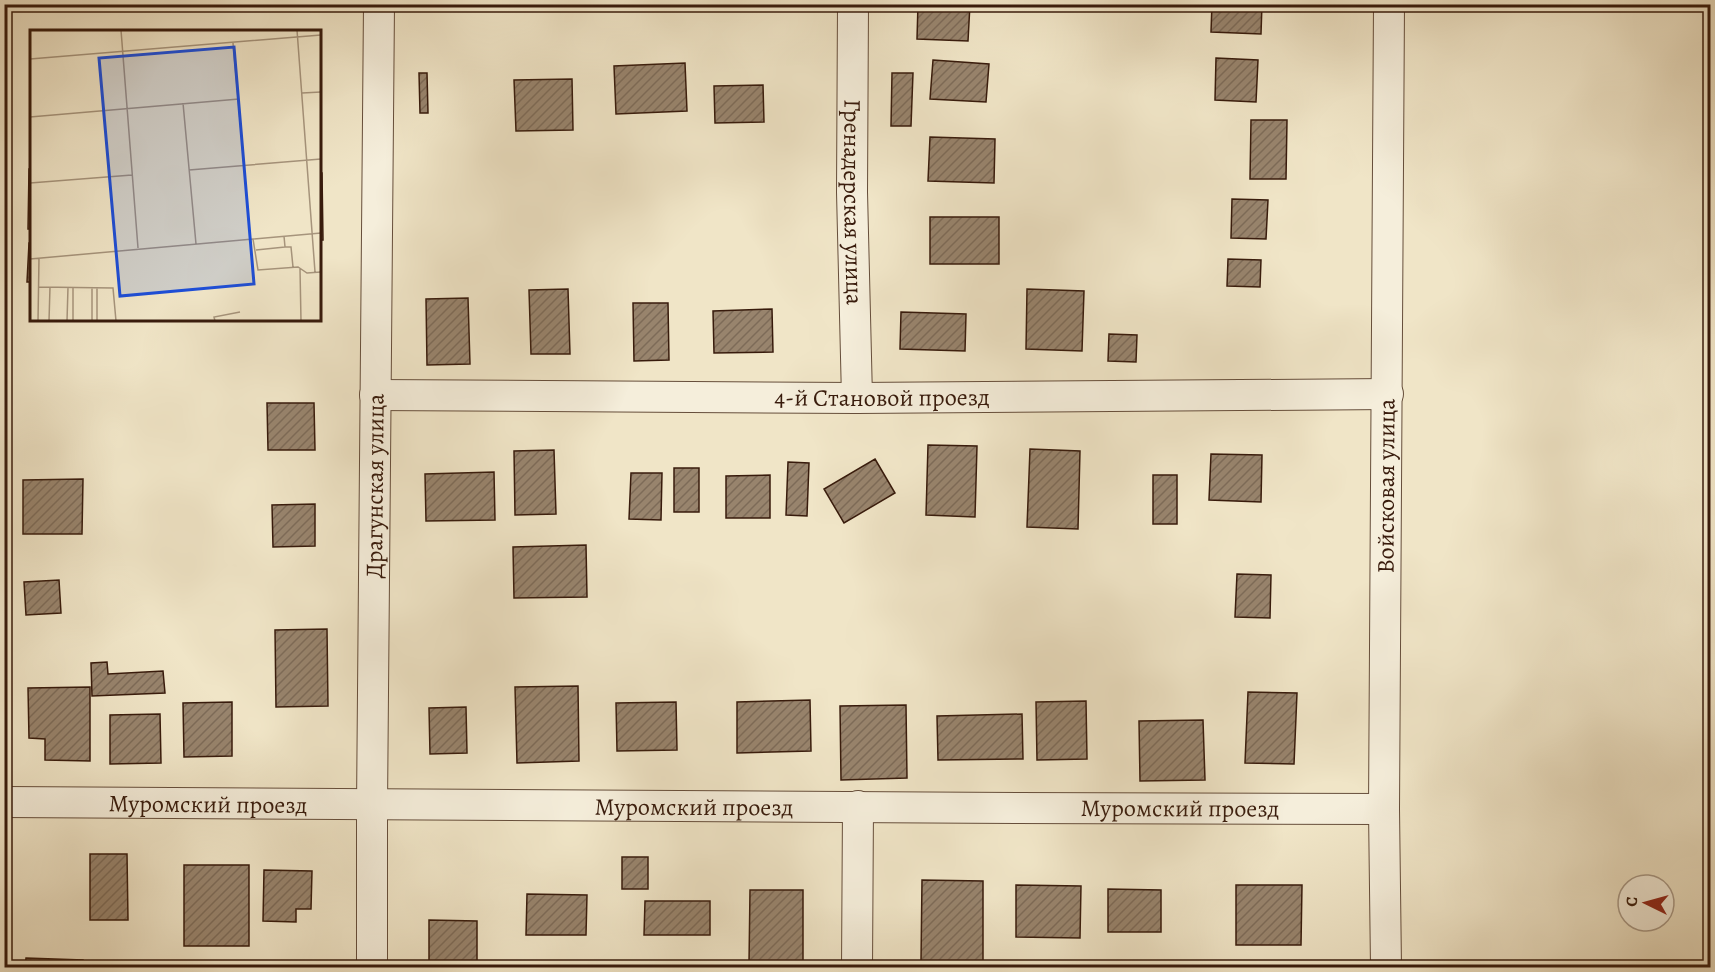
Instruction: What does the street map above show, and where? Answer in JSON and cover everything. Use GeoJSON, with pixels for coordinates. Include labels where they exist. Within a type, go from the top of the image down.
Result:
{"type":"FeatureCollection","features":[{"type":"Feature","properties":{"kind":"street","name":"Драгунская улица"},"geometry":{"type":"LineString","coordinates":[[372,968],[379,4]]}},
{"type":"Feature","properties":{"kind":"street","name":"Гренадерская улица"},"geometry":{"type":"LineString","coordinates":[[854,4],[852,192],[857,398]]}},
{"type":"Feature","properties":{"kind":"street","name":"Войсковая улица"},"geometry":{"type":"LineString","coordinates":[[1386,968],[1384,809],[1389,4]]}},
{"type":"Feature","properties":{"kind":"street","name":"4-й Становой проезд"},"geometry":{"type":"LineString","coordinates":[[375,395],[857,398],[1388,394]]}},
{"type":"Feature","properties":{"kind":"street","name":"Муромский проезд"},"geometry":{"type":"LineString","coordinates":[[4,802],[372,807],[858,806],[1384,809]]}},
{"type":"Feature","properties":{"kind":"street"},"geometry":{"type":"LineString","coordinates":[[857,968],[858,806]]}},
{"type":"Feature","properties":{"kind":"building"},"geometry":{"type":"Polygon","coordinates":[[[918,4],[970,4],[968,41],[917,39],[918,4]]]}},
{"type":"Feature","properties":{"kind":"building"},"geometry":{"type":"Polygon","coordinates":[[[1212,4],[1262,4],[1261,34],[1211,32],[1212,4]]]}},
{"type":"Feature","properties":{"kind":"building"},"geometry":{"type":"Polygon","coordinates":[[[1216,58],[1258,60],[1256,102],[1215,100],[1216,58]]]}},
{"type":"Feature","properties":{"kind":"building"},"geometry":{"type":"Polygon","coordinates":[[[933,60],[989,64],[986,102],[930,99],[933,60]]]}},
{"type":"Feature","properties":{"kind":"building"},"geometry":{"type":"Polygon","coordinates":[[[685,63],[687,111],[616,114],[614,66],[685,63]]]}},
{"type":"Feature","properties":{"kind":"building"},"geometry":{"type":"Polygon","coordinates":[[[419,73],[427,73],[428,113],[420,113],[419,73]]]}},
{"type":"Feature","properties":{"kind":"building"},"geometry":{"type":"Polygon","coordinates":[[[892,73],[913,73],[911,126],[891,126],[892,73]]]}},
{"type":"Feature","properties":{"kind":"building"},"geometry":{"type":"Polygon","coordinates":[[[572,79],[573,130],[516,131],[514,80],[572,79]]]}},
{"type":"Feature","properties":{"kind":"building"},"geometry":{"type":"Polygon","coordinates":[[[763,85],[764,122],[715,123],[714,86],[763,85]]]}},
{"type":"Feature","properties":{"kind":"building"},"geometry":{"type":"Polygon","coordinates":[[[1251,120],[1287,120],[1286,179],[1250,179],[1251,120]]]}},
{"type":"Feature","properties":{"kind":"building"},"geometry":{"type":"Polygon","coordinates":[[[930,137],[995,139],[994,183],[928,181],[930,137]]]}},
{"type":"Feature","properties":{"kind":"building"},"geometry":{"type":"Polygon","coordinates":[[[29,169],[30,169],[30,229],[28,229],[29,169]]]}},
{"type":"Feature","properties":{"kind":"building"},"geometry":{"type":"Polygon","coordinates":[[[321,173],[322,173],[323,240],[321,240],[321,173]]]}},
{"type":"Feature","properties":{"kind":"building"},"geometry":{"type":"Polygon","coordinates":[[[1232,199],[1268,200],[1266,239],[1231,238],[1232,199]]]}},
{"type":"Feature","properties":{"kind":"building"},"geometry":{"type":"Polygon","coordinates":[[[930,217],[999,217],[999,264],[930,264],[930,217]]]}},
{"type":"Feature","properties":{"kind":"building"},"geometry":{"type":"Polygon","coordinates":[[[29,243],[30,243],[30,282],[27,282],[29,243]]]}},
{"type":"Feature","properties":{"kind":"building"},"geometry":{"type":"Polygon","coordinates":[[[1228,259],[1261,260],[1260,287],[1227,286],[1228,259]]]}},
{"type":"Feature","properties":{"kind":"building"},"geometry":{"type":"Polygon","coordinates":[[[568,289],[570,354],[531,354],[529,290],[568,289]]]}},
{"type":"Feature","properties":{"kind":"building"},"geometry":{"type":"Polygon","coordinates":[[[1027,289],[1084,291],[1082,351],[1026,349],[1027,289]]]}},
{"type":"Feature","properties":{"kind":"building"},"geometry":{"type":"Polygon","coordinates":[[[468,298],[470,364],[427,365],[426,299],[468,298]]]}},
{"type":"Feature","properties":{"kind":"building"},"geometry":{"type":"Polygon","coordinates":[[[633,303],[668,303],[669,360],[634,361],[633,303]]]}},
{"type":"Feature","properties":{"kind":"building"},"geometry":{"type":"Polygon","coordinates":[[[772,309],[773,352],[714,353],[713,311],[772,309]]]}},
{"type":"Feature","properties":{"kind":"building"},"geometry":{"type":"Polygon","coordinates":[[[901,312],[966,314],[965,351],[900,349],[901,312]]]}},
{"type":"Feature","properties":{"kind":"building"},"geometry":{"type":"Polygon","coordinates":[[[1109,334],[1137,335],[1136,362],[1108,361],[1109,334]]]}},
{"type":"Feature","properties":{"kind":"building"},"geometry":{"type":"Polygon","coordinates":[[[267,403],[314,403],[315,450],[268,450],[267,403]]]}},
{"type":"Feature","properties":{"kind":"building"},"geometry":{"type":"Polygon","coordinates":[[[928,445],[977,446],[975,517],[926,515],[928,445]]]}},
{"type":"Feature","properties":{"kind":"building"},"geometry":{"type":"Polygon","coordinates":[[[1030,449],[1080,451],[1078,529],[1027,527],[1030,449]]]}},
{"type":"Feature","properties":{"kind":"building"},"geometry":{"type":"Polygon","coordinates":[[[554,450],[556,514],[515,515],[514,451],[554,450]]]}},
{"type":"Feature","properties":{"kind":"building"},"geometry":{"type":"Polygon","coordinates":[[[1211,454],[1262,455],[1261,502],[1209,500],[1211,454]]]}},
{"type":"Feature","properties":{"kind":"building"},"geometry":{"type":"Polygon","coordinates":[[[875,459],[895,493],[844,523],[824,489],[875,459]]]}},
{"type":"Feature","properties":{"kind":"building"},"geometry":{"type":"Polygon","coordinates":[[[788,462],[809,463],[807,516],[786,515],[788,462]]]}},
{"type":"Feature","properties":{"kind":"building"},"geometry":{"type":"Polygon","coordinates":[[[674,468],[699,468],[699,512],[674,512],[674,468]]]}},
{"type":"Feature","properties":{"kind":"building"},"geometry":{"type":"Polygon","coordinates":[[[494,472],[495,520],[426,521],[425,474],[494,472]]]}},
{"type":"Feature","properties":{"kind":"building"},"geometry":{"type":"Polygon","coordinates":[[[631,473],[662,473],[661,520],[629,519],[631,473]]]}},
{"type":"Feature","properties":{"kind":"building"},"geometry":{"type":"Polygon","coordinates":[[[770,475],[770,518],[726,518],[726,476],[770,475]]]}},
{"type":"Feature","properties":{"kind":"building"},"geometry":{"type":"Polygon","coordinates":[[[1153,475],[1177,475],[1177,524],[1153,524],[1153,475]]]}},
{"type":"Feature","properties":{"kind":"building"},"geometry":{"type":"Polygon","coordinates":[[[83,479],[82,534],[23,534],[23,480],[83,479]]]}},
{"type":"Feature","properties":{"kind":"building"},"geometry":{"type":"Polygon","coordinates":[[[315,504],[315,546],[273,547],[272,505],[315,504]]]}},
{"type":"Feature","properties":{"kind":"building"},"geometry":{"type":"Polygon","coordinates":[[[586,545],[587,597],[514,598],[513,547],[586,545]]]}},
{"type":"Feature","properties":{"kind":"building"},"geometry":{"type":"Polygon","coordinates":[[[1237,574],[1271,575],[1270,618],[1235,617],[1237,574]]]}},
{"type":"Feature","properties":{"kind":"building"},"geometry":{"type":"Polygon","coordinates":[[[59,580],[61,613],[26,615],[24,582],[59,580]]]}},
{"type":"Feature","properties":{"kind":"building"},"geometry":{"type":"Polygon","coordinates":[[[327,629],[328,706],[276,707],[275,630],[327,629]]]}},
{"type":"Feature","properties":{"kind":"building"},"geometry":{"type":"Polygon","coordinates":[[[107,662],[108,674],[163,671],[165,693],[92,696],[91,663],[107,662]]]}},
{"type":"Feature","properties":{"kind":"building"},"geometry":{"type":"Polygon","coordinates":[[[578,686],[579,761],[517,763],[515,687],[578,686]]]}},
{"type":"Feature","properties":{"kind":"building"},"geometry":{"type":"Polygon","coordinates":[[[90,687],[90,761],[45,760],[45,739],[29,738],[28,688],[90,687]]]}},
{"type":"Feature","properties":{"kind":"building"},"geometry":{"type":"Polygon","coordinates":[[[1248,692],[1297,693],[1294,764],[1245,763],[1248,692]]]}},
{"type":"Feature","properties":{"kind":"building"},"geometry":{"type":"Polygon","coordinates":[[[810,700],[811,751],[737,753],[737,702],[810,700]]]}},
{"type":"Feature","properties":{"kind":"building"},"geometry":{"type":"Polygon","coordinates":[[[1086,701],[1087,759],[1037,760],[1036,702],[1086,701]]]}},
{"type":"Feature","properties":{"kind":"building"},"geometry":{"type":"Polygon","coordinates":[[[232,702],[232,756],[184,757],[183,703],[232,702]]]}},
{"type":"Feature","properties":{"kind":"building"},"geometry":{"type":"Polygon","coordinates":[[[676,702],[677,750],[617,751],[616,703],[676,702]]]}},
{"type":"Feature","properties":{"kind":"building"},"geometry":{"type":"Polygon","coordinates":[[[906,705],[907,778],[841,780],[840,706],[906,705]]]}},
{"type":"Feature","properties":{"kind":"building"},"geometry":{"type":"Polygon","coordinates":[[[466,707],[467,753],[430,754],[429,708],[466,707]]]}},
{"type":"Feature","properties":{"kind":"building"},"geometry":{"type":"Polygon","coordinates":[[[160,714],[161,763],[110,764],[110,715],[160,714]]]}},
{"type":"Feature","properties":{"kind":"building"},"geometry":{"type":"Polygon","coordinates":[[[1022,714],[1023,759],[938,760],[937,716],[1022,714]]]}},
{"type":"Feature","properties":{"kind":"building"},"geometry":{"type":"Polygon","coordinates":[[[1203,720],[1205,780],[1140,781],[1139,721],[1203,720]]]}},
{"type":"Feature","properties":{"kind":"building"},"geometry":{"type":"Polygon","coordinates":[[[90,854],[127,854],[128,920],[90,920],[90,854]]]}},
{"type":"Feature","properties":{"kind":"building"},"geometry":{"type":"Polygon","coordinates":[[[622,857],[648,857],[648,889],[622,889],[622,857]]]}},
{"type":"Feature","properties":{"kind":"building"},"geometry":{"type":"Polygon","coordinates":[[[184,865],[249,865],[249,946],[184,946],[184,865]]]}},
{"type":"Feature","properties":{"kind":"building"},"geometry":{"type":"Polygon","coordinates":[[[264,870],[312,871],[311,909],[296,909],[296,922],[263,921],[264,870]]]}},
{"type":"Feature","properties":{"kind":"building"},"geometry":{"type":"Polygon","coordinates":[[[922,880],[983,881],[983,962],[921,962],[922,880]]]}},
{"type":"Feature","properties":{"kind":"building"},"geometry":{"type":"Polygon","coordinates":[[[1016,885],[1081,886],[1080,938],[1016,937],[1016,885]]]}},
{"type":"Feature","properties":{"kind":"building"},"geometry":{"type":"Polygon","coordinates":[[[1236,885],[1302,885],[1301,945],[1236,945],[1236,885]]]}},
{"type":"Feature","properties":{"kind":"building"},"geometry":{"type":"Polygon","coordinates":[[[1108,889],[1161,890],[1161,932],[1108,932],[1108,889]]]}},
{"type":"Feature","properties":{"kind":"building"},"geometry":{"type":"Polygon","coordinates":[[[750,890],[803,890],[803,964],[749,964],[750,890]]]}},
{"type":"Feature","properties":{"kind":"building"},"geometry":{"type":"Polygon","coordinates":[[[527,894],[587,895],[586,935],[526,935],[527,894]]]}},
{"type":"Feature","properties":{"kind":"building"},"geometry":{"type":"Polygon","coordinates":[[[645,901],[710,901],[710,935],[644,935],[645,901]]]}},
{"type":"Feature","properties":{"kind":"building"},"geometry":{"type":"Polygon","coordinates":[[[429,920],[477,921],[477,968],[429,968],[429,920]]]}},
{"type":"Feature","properties":{"kind":"building"},"geometry":{"type":"Polygon","coordinates":[[[26,958],[83,960],[83,968],[25,968],[26,958]]]}},
{"type":"Feature","properties":{"kind":"building"},"geometry":{"type":"Polygon","coordinates":[[[168,961],[168,968],[132,968],[132,962],[168,961]]]}}]}
